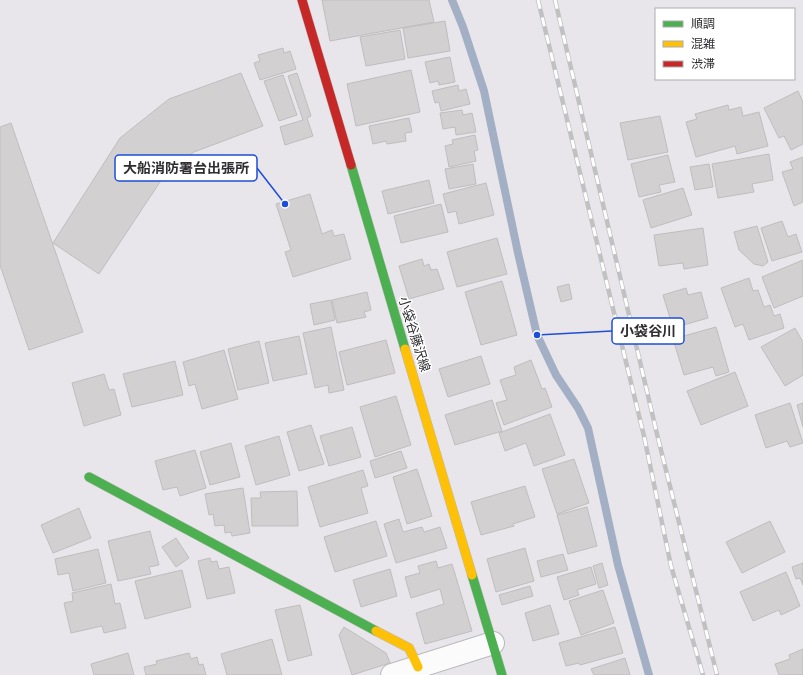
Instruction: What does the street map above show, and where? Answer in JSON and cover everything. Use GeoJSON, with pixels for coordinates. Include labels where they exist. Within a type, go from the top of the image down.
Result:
{"type":"FeatureCollection","features":[{"type":"Feature","properties":{"kind":"main road","name":"小袋谷藤沢線"},"geometry":{"type":"LineString","coordinates":[[302,0],[502,675]]}},
{"type":"Feature","properties":{"kind":"main road"},"geometry":{"type":"LineString","coordinates":[[89,477],[409,648],[418,668]]}},
{"type":"Feature","properties":{"kind":"street"},"geometry":{"type":"LineString","coordinates":[[392,675],[418,668],[493,642]]}},
{"type":"Feature","properties":{"kind":"building"},"geometry":{"type":"Polygon","coordinates":[[[322,0],[429,0],[434,22],[330,41],[322,0]]]}},
{"type":"Feature","properties":{"kind":"building"},"geometry":{"type":"Polygon","coordinates":[[[445,21],[450,51],[408,58],[403,28],[445,21]]]}},
{"type":"Feature","properties":{"kind":"building"},"geometry":{"type":"Polygon","coordinates":[[[400,30],[405,59],[366,66],[360,37],[400,30]]]}},
{"type":"Feature","properties":{"kind":"building"},"geometry":{"type":"Polygon","coordinates":[[[283,48],[284,53],[290,51],[296,69],[260,80],[254,63],[260,61],[258,55],[283,48]]]}},
{"type":"Feature","properties":{"kind":"building"},"geometry":{"type":"Polygon","coordinates":[[[450,57],[455,82],[439,85],[438,81],[430,83],[425,62],[450,57]]]}},
{"type":"Feature","properties":{"kind":"building"},"geometry":{"type":"Polygon","coordinates":[[[411,70],[420,112],[356,126],[347,84],[411,70]]]}},
{"type":"Feature","properties":{"kind":"building"},"geometry":{"type":"Polygon","coordinates":[[[241,73],[263,126],[194,152],[168,170],[99,274],[53,243],[120,138],[169,99],[241,73]]]}},
{"type":"Feature","properties":{"kind":"building"},"geometry":{"type":"Polygon","coordinates":[[[297,73],[311,116],[307,118],[313,136],[285,145],[280,127],[303,120],[288,76],[297,73]]]}},
{"type":"Feature","properties":{"kind":"building"},"geometry":{"type":"Polygon","coordinates":[[[283,75],[297,115],[279,121],[264,81],[283,75]]]}},
{"type":"Feature","properties":{"kind":"building"},"geometry":{"type":"Polygon","coordinates":[[[458,85],[459,91],[466,89],[470,104],[441,111],[439,102],[435,103],[432,91],[458,85]]]}},
{"type":"Feature","properties":{"kind":"building"},"geometry":{"type":"Polygon","coordinates":[[[798,91],[803,102],[803,144],[791,150],[784,136],[779,138],[764,108],[798,91]]]}},
{"type":"Feature","properties":{"kind":"building"},"geometry":{"type":"Polygon","coordinates":[[[728,105],[729,110],[741,107],[743,116],[759,112],[768,146],[737,154],[735,146],[696,157],[686,122],[697,119],[695,114],[728,105]]]}},
{"type":"Feature","properties":{"kind":"building"},"geometry":{"type":"Polygon","coordinates":[[[462,110],[463,115],[472,113],[476,132],[456,135],[455,127],[443,129],[440,113],[462,110]]]}},
{"type":"Feature","properties":{"kind":"building"},"geometry":{"type":"Polygon","coordinates":[[[660,116],[668,152],[628,160],[620,123],[660,116]]]}},
{"type":"Feature","properties":{"kind":"building"},"geometry":{"type":"Polygon","coordinates":[[[409,118],[412,132],[405,133],[406,141],[387,144],[386,141],[373,144],[369,126],[409,118]]]}},
{"type":"Feature","properties":{"kind":"building"},"geometry":{"type":"Polygon","coordinates":[[[11,123],[83,332],[29,350],[0,265],[0,127],[11,123]]]}},
{"type":"Feature","properties":{"kind":"building"},"geometry":{"type":"Polygon","coordinates":[[[475,135],[478,150],[474,151],[476,161],[449,167],[445,146],[453,144],[452,140],[475,135]]]}},
{"type":"Feature","properties":{"kind":"building"},"geometry":{"type":"Polygon","coordinates":[[[769,154],[773,180],[752,184],[754,192],[718,198],[712,164],[769,154]]]}},
{"type":"Feature","properties":{"kind":"building"},"geometry":{"type":"Polygon","coordinates":[[[668,155],[675,182],[659,185],[661,192],[639,197],[631,164],[668,155]]]}},
{"type":"Feature","properties":{"kind":"building"},"geometry":{"type":"Polygon","coordinates":[[[803,157],[803,202],[794,206],[782,172],[793,169],[790,162],[803,157]]]}},
{"type":"Feature","properties":{"kind":"building"},"geometry":{"type":"Polygon","coordinates":[[[473,164],[476,184],[449,189],[445,169],[473,164]]]}},
{"type":"Feature","properties":{"kind":"building"},"geometry":{"type":"Polygon","coordinates":[[[709,164],[713,187],[695,190],[690,167],[709,164]]]}},
{"type":"Feature","properties":{"kind":"building"},"geometry":{"type":"Polygon","coordinates":[[[429,180],[434,203],[388,214],[382,191],[429,180]]]}},
{"type":"Feature","properties":{"kind":"building"},"geometry":{"type":"Polygon","coordinates":[[[486,183],[494,215],[459,224],[456,211],[448,213],[443,194],[486,183]]]}},
{"type":"Feature","properties":{"kind":"building"},"geometry":{"type":"Polygon","coordinates":[[[683,188],[692,215],[651,228],[643,200],[683,188]]]}},
{"type":"Feature","properties":{"kind":"building"},"geometry":{"type":"Polygon","coordinates":[[[310,194],[322,234],[332,230],[334,236],[344,234],[351,259],[293,277],[285,252],[291,250],[276,204],[310,194]]]}},
{"type":"Feature","properties":{"kind":"building"},"geometry":{"type":"Polygon","coordinates":[[[441,204],[448,232],[401,243],[394,216],[441,204]]]}},
{"type":"Feature","properties":{"kind":"building"},"geometry":{"type":"Polygon","coordinates":[[[782,221],[788,237],[796,234],[802,252],[772,261],[761,228],[782,221]]]}},
{"type":"Feature","properties":{"kind":"building"},"geometry":{"type":"Polygon","coordinates":[[[757,226],[768,262],[763,266],[754,264],[739,250],[734,232],[757,226]]]}},
{"type":"Feature","properties":{"kind":"building"},"geometry":{"type":"Polygon","coordinates":[[[703,228],[708,265],[684,269],[683,263],[659,266],[654,235],[703,228]]]}},
{"type":"Feature","properties":{"kind":"building"},"geometry":{"type":"Polygon","coordinates":[[[497,238],[507,274],[457,287],[447,252],[497,238]]]}},
{"type":"Feature","properties":{"kind":"building"},"geometry":{"type":"Polygon","coordinates":[[[422,259],[424,266],[429,264],[431,270],[437,269],[444,289],[409,299],[399,266],[422,259]]]}},
{"type":"Feature","properties":{"kind":"building"},"geometry":{"type":"Polygon","coordinates":[[[803,260],[803,296],[774,308],[762,277],[803,260]]]}},
{"type":"Feature","properties":{"kind":"building"},"geometry":{"type":"Polygon","coordinates":[[[749,278],[753,291],[758,290],[764,307],[770,305],[774,316],[780,314],[784,328],[749,340],[743,324],[735,327],[721,288],[749,278]]]}},
{"type":"Feature","properties":{"kind":"building"},"geometry":{"type":"Polygon","coordinates":[[[502,281],[517,335],[481,345],[465,292],[502,281]]]}},
{"type":"Feature","properties":{"kind":"building"},"geometry":{"type":"Polygon","coordinates":[[[569,284],[572,299],[561,302],[557,287],[569,284]]]}},
{"type":"Feature","properties":{"kind":"building"},"geometry":{"type":"Polygon","coordinates":[[[686,288],[688,295],[701,292],[708,318],[673,328],[663,295],[686,288]]]}},
{"type":"Feature","properties":{"kind":"building"},"geometry":{"type":"Polygon","coordinates":[[[367,292],[371,310],[364,312],[366,317],[337,323],[332,300],[367,292]]]}},
{"type":"Feature","properties":{"kind":"building"},"geometry":{"type":"Polygon","coordinates":[[[331,300],[335,320],[314,325],[310,304],[331,300]]]}},
{"type":"Feature","properties":{"kind":"building"},"geometry":{"type":"Polygon","coordinates":[[[331,327],[344,390],[329,393],[328,385],[315,388],[303,333],[331,327]]]}},
{"type":"Feature","properties":{"kind":"building"},"geometry":{"type":"Polygon","coordinates":[[[716,327],[729,372],[716,376],[713,367],[684,375],[673,339],[716,327]]]}},
{"type":"Feature","properties":{"kind":"building"},"geometry":{"type":"Polygon","coordinates":[[[795,328],[803,342],[803,375],[785,386],[761,347],[795,328]]]}},
{"type":"Feature","properties":{"kind":"building"},"geometry":{"type":"Polygon","coordinates":[[[299,336],[307,374],[273,381],[265,343],[299,336]]]}},
{"type":"Feature","properties":{"kind":"building"},"geometry":{"type":"Polygon","coordinates":[[[386,340],[395,373],[347,385],[339,352],[386,340]]]}},
{"type":"Feature","properties":{"kind":"building"},"geometry":{"type":"Polygon","coordinates":[[[259,341],[269,383],[238,390],[228,349],[259,341]]]}},
{"type":"Feature","properties":{"kind":"building"},"geometry":{"type":"Polygon","coordinates":[[[224,350],[238,399],[202,409],[195,384],[189,386],[183,362],[224,350]]]}},
{"type":"Feature","properties":{"kind":"building"},"geometry":{"type":"Polygon","coordinates":[[[481,356],[490,384],[448,397],[439,369],[481,356]]]}},
{"type":"Feature","properties":{"kind":"building"},"geometry":{"type":"Polygon","coordinates":[[[531,360],[542,389],[545,388],[552,407],[504,425],[496,403],[507,400],[500,380],[516,375],[514,367],[531,360]]]}},
{"type":"Feature","properties":{"kind":"building"},"geometry":{"type":"Polygon","coordinates":[[[175,361],[183,395],[132,407],[123,374],[175,361]]]}},
{"type":"Feature","properties":{"kind":"building"},"geometry":{"type":"Polygon","coordinates":[[[735,372],[748,406],[701,425],[687,391],[735,372]]]}},
{"type":"Feature","properties":{"kind":"building"},"geometry":{"type":"Polygon","coordinates":[[[104,374],[109,390],[114,389],[121,415],[84,426],[72,383],[104,374]]]}},
{"type":"Feature","properties":{"kind":"building"},"geometry":{"type":"Polygon","coordinates":[[[396,396],[411,445],[375,457],[360,407],[396,396]]]}},
{"type":"Feature","properties":{"kind":"building"},"geometry":{"type":"Polygon","coordinates":[[[492,400],[502,431],[455,445],[445,415],[492,400]]]}},
{"type":"Feature","properties":{"kind":"building"},"geometry":{"type":"Polygon","coordinates":[[[790,403],[803,443],[790,447],[787,441],[766,448],[755,415],[790,403]]]}},
{"type":"Feature","properties":{"kind":"building"},"geometry":{"type":"Polygon","coordinates":[[[803,403],[803,427],[797,405],[803,403]]]}},
{"type":"Feature","properties":{"kind":"building"},"geometry":{"type":"Polygon","coordinates":[[[550,414],[565,455],[534,466],[526,443],[505,451],[499,433],[550,414]]]}},
{"type":"Feature","properties":{"kind":"building"},"geometry":{"type":"Polygon","coordinates":[[[311,425],[324,464],[299,471],[287,432],[311,425]]]}},
{"type":"Feature","properties":{"kind":"building"},"geometry":{"type":"Polygon","coordinates":[[[352,427],[361,457],[329,466],[320,436],[352,427]]]}},
{"type":"Feature","properties":{"kind":"building"},"geometry":{"type":"Polygon","coordinates":[[[279,436],[290,475],[256,485],[245,446],[279,436]]]}},
{"type":"Feature","properties":{"kind":"building"},"geometry":{"type":"Polygon","coordinates":[[[231,443],[240,477],[210,485],[200,452],[231,443]]]}},
{"type":"Feature","properties":{"kind":"building"},"geometry":{"type":"Polygon","coordinates":[[[195,450],[206,488],[180,496],[177,487],[163,490],[155,461],[195,450]]]}},
{"type":"Feature","properties":{"kind":"building"},"geometry":{"type":"Polygon","coordinates":[[[401,451],[407,468],[375,478],[370,461],[401,451]]]}},
{"type":"Feature","properties":{"kind":"building"},"geometry":{"type":"Polygon","coordinates":[[[574,459],[589,503],[557,514],[542,469],[574,459]]]}},
{"type":"Feature","properties":{"kind":"building"},"geometry":{"type":"Polygon","coordinates":[[[417,469],[432,516],[407,524],[393,477],[417,469]]]}},
{"type":"Feature","properties":{"kind":"building"},"geometry":{"type":"Polygon","coordinates":[[[363,470],[368,486],[361,488],[368,513],[320,527],[308,487],[363,470]]]}},
{"type":"Feature","properties":{"kind":"building"},"geometry":{"type":"Polygon","coordinates":[[[525,486],[535,517],[513,524],[514,526],[481,535],[471,502],[525,486]]]}},
{"type":"Feature","properties":{"kind":"building"},"geometry":{"type":"Polygon","coordinates":[[[243,488],[250,533],[232,536],[231,532],[225,533],[224,525],[215,526],[213,514],[209,515],[205,494],[243,488]]]}},
{"type":"Feature","properties":{"kind":"building"},"geometry":{"type":"Polygon","coordinates":[[[297,491],[298,526],[252,526],[251,498],[261,498],[260,492],[297,491]]]}},
{"type":"Feature","properties":{"kind":"building"},"geometry":{"type":"Polygon","coordinates":[[[587,507],[597,546],[568,554],[557,515],[587,507]]]}},
{"type":"Feature","properties":{"kind":"building"},"geometry":{"type":"Polygon","coordinates":[[[79,508],[91,538],[53,553],[41,525],[79,508]]]}},
{"type":"Feature","properties":{"kind":"building"},"geometry":{"type":"Polygon","coordinates":[[[399,519],[403,532],[422,527],[424,532],[440,527],[447,548],[396,563],[384,524],[399,519]]]}},
{"type":"Feature","properties":{"kind":"building"},"geometry":{"type":"Polygon","coordinates":[[[376,521],[387,556],[335,572],[324,537],[376,521]]]}},
{"type":"Feature","properties":{"kind":"building"},"geometry":{"type":"Polygon","coordinates":[[[770,521],[785,552],[742,573],[726,542],[770,521]]]}},
{"type":"Feature","properties":{"kind":"building"},"geometry":{"type":"Polygon","coordinates":[[[150,531],[159,565],[149,567],[151,574],[118,581],[108,541],[150,531]]]}},
{"type":"Feature","properties":{"kind":"building"},"geometry":{"type":"Polygon","coordinates":[[[176,538],[189,558],[176,567],[162,547],[176,538]]]}},
{"type":"Feature","properties":{"kind":"building"},"geometry":{"type":"Polygon","coordinates":[[[525,548],[534,581],[496,592],[487,559],[525,548]]]}},
{"type":"Feature","properties":{"kind":"building"},"geometry":{"type":"Polygon","coordinates":[[[98,549],[106,583],[73,591],[69,573],[58,575],[55,559],[98,549]]]}},
{"type":"Feature","properties":{"kind":"building"},"geometry":{"type":"Polygon","coordinates":[[[563,554],[568,570],[541,577],[537,561],[563,554]]]}},
{"type":"Feature","properties":{"kind":"building"},"geometry":{"type":"Polygon","coordinates":[[[210,558],[211,562],[217,561],[219,569],[229,567],[235,593],[207,599],[198,561],[210,558]]]}},
{"type":"Feature","properties":{"kind":"building"},"geometry":{"type":"Polygon","coordinates":[[[436,561],[438,568],[452,564],[472,631],[425,644],[416,613],[444,604],[440,589],[411,598],[405,577],[420,573],[418,566],[436,561]]]}},
{"type":"Feature","properties":{"kind":"building"},"geometry":{"type":"Polygon","coordinates":[[[602,563],[608,585],[599,588],[593,566],[602,563]]]}},
{"type":"Feature","properties":{"kind":"building"},"geometry":{"type":"Polygon","coordinates":[[[803,563],[803,585],[800,578],[796,579],[792,567],[803,563]]]}},
{"type":"Feature","properties":{"kind":"building"},"geometry":{"type":"Polygon","coordinates":[[[591,567],[596,584],[577,590],[579,595],[564,600],[557,577],[591,567]]]}},
{"type":"Feature","properties":{"kind":"building"},"geometry":{"type":"Polygon","coordinates":[[[390,569],[397,596],[361,607],[353,580],[390,569]]]}},
{"type":"Feature","properties":{"kind":"building"},"geometry":{"type":"Polygon","coordinates":[[[182,570],[191,607],[145,619],[135,581],[182,570]]]}},
{"type":"Feature","properties":{"kind":"building"},"geometry":{"type":"Polygon","coordinates":[[[786,572],[800,606],[781,615],[779,610],[753,621],[740,592],[786,572]]]}},
{"type":"Feature","properties":{"kind":"building"},"geometry":{"type":"Polygon","coordinates":[[[111,584],[115,604],[120,603],[126,628],[104,633],[102,626],[71,633],[64,603],[73,601],[72,593],[111,584]]]}},
{"type":"Feature","properties":{"kind":"building"},"geometry":{"type":"Polygon","coordinates":[[[530,586],[533,596],[502,605],[499,595],[530,586]]]}},
{"type":"Feature","properties":{"kind":"building"},"geometry":{"type":"Polygon","coordinates":[[[603,590],[614,623],[581,635],[569,601],[603,590]]]}},
{"type":"Feature","properties":{"kind":"building"},"geometry":{"type":"Polygon","coordinates":[[[300,605],[312,655],[288,661],[275,610],[300,605]]]}},
{"type":"Feature","properties":{"kind":"building"},"geometry":{"type":"Polygon","coordinates":[[[550,605],[559,634],[533,641],[525,613],[550,605]]]}},
{"type":"Feature","properties":{"kind":"building"},"geometry":{"type":"Polygon","coordinates":[[[344,627],[386,653],[390,663],[352,675],[339,635],[344,627]]]}},
{"type":"Feature","properties":{"kind":"building"},"geometry":{"type":"Polygon","coordinates":[[[615,627],[623,653],[580,665],[579,663],[566,666],[559,643],[615,627]]]}},
{"type":"Feature","properties":{"kind":"building"},"geometry":{"type":"Polygon","coordinates":[[[272,639],[282,675],[227,675],[221,654],[272,639]]]}},
{"type":"Feature","properties":{"kind":"building"},"geometry":{"type":"Polygon","coordinates":[[[803,649],[803,675],[779,675],[775,664],[790,659],[789,655],[803,649]]]}},
{"type":"Feature","properties":{"kind":"building"},"geometry":{"type":"Polygon","coordinates":[[[128,653],[134,675],[94,675],[91,664],[128,653]]]}},
{"type":"Feature","properties":{"kind":"building"},"geometry":{"type":"Polygon","coordinates":[[[189,653],[191,659],[197,657],[199,665],[203,664],[206,675],[146,675],[144,667],[157,664],[156,661],[189,653]]]}},
{"type":"Feature","properties":{"kind":"building"},"geometry":{"type":"Polygon","coordinates":[[[625,658],[630,675],[594,675],[591,669],[625,658]]]}},
{"type":"Feature","properties":{"kind":"waterway"},"geometry":{"type":"LineString","coordinates":[[452,0],[463,27],[484,91],[537,335],[556,375],[578,408],[588,428],[618,565],[649,675]]}},
{"type":"Feature","properties":{"kind":"railway"},"geometry":{"type":"LineString","coordinates":[[538,0],[644,436],[671,566],[703,675]]}},
{"type":"Feature","properties":{"kind":"railway"},"geometry":{"type":"LineString","coordinates":[[555,0],[657,434],[717,675]]}},
{"type":"Feature","properties":{"kind":"traffic: fast"},"geometry":{"type":"LineString","coordinates":[[351,165],[405,349]]}},
{"type":"Feature","properties":{"kind":"traffic: fast"},"geometry":{"type":"LineString","coordinates":[[89,477],[376,631]]}},
{"type":"Feature","properties":{"kind":"traffic: fast"},"geometry":{"type":"LineString","coordinates":[[472,575],[502,675]]}},
{"type":"Feature","properties":{"kind":"traffic: slow"},"geometry":{"type":"LineString","coordinates":[[405,349],[472,575]]}},
{"type":"Feature","properties":{"kind":"traffic: slow"},"geometry":{"type":"LineString","coordinates":[[376,631],[409,648],[418,667]]}},
{"type":"Feature","properties":{"kind":"traffic: jam"},"geometry":{"type":"LineString","coordinates":[[302,0],[351,165]]}},
{"type":"Feature","properties":{"kind":"place","name":"大船消防署台出張所"},"geometry":{"type":"Point","coordinates":[285,204]}},
{"type":"Feature","properties":{"kind":"place","name":"小袋谷川"},"geometry":{"type":"Point","coordinates":[537,335]}}]}
